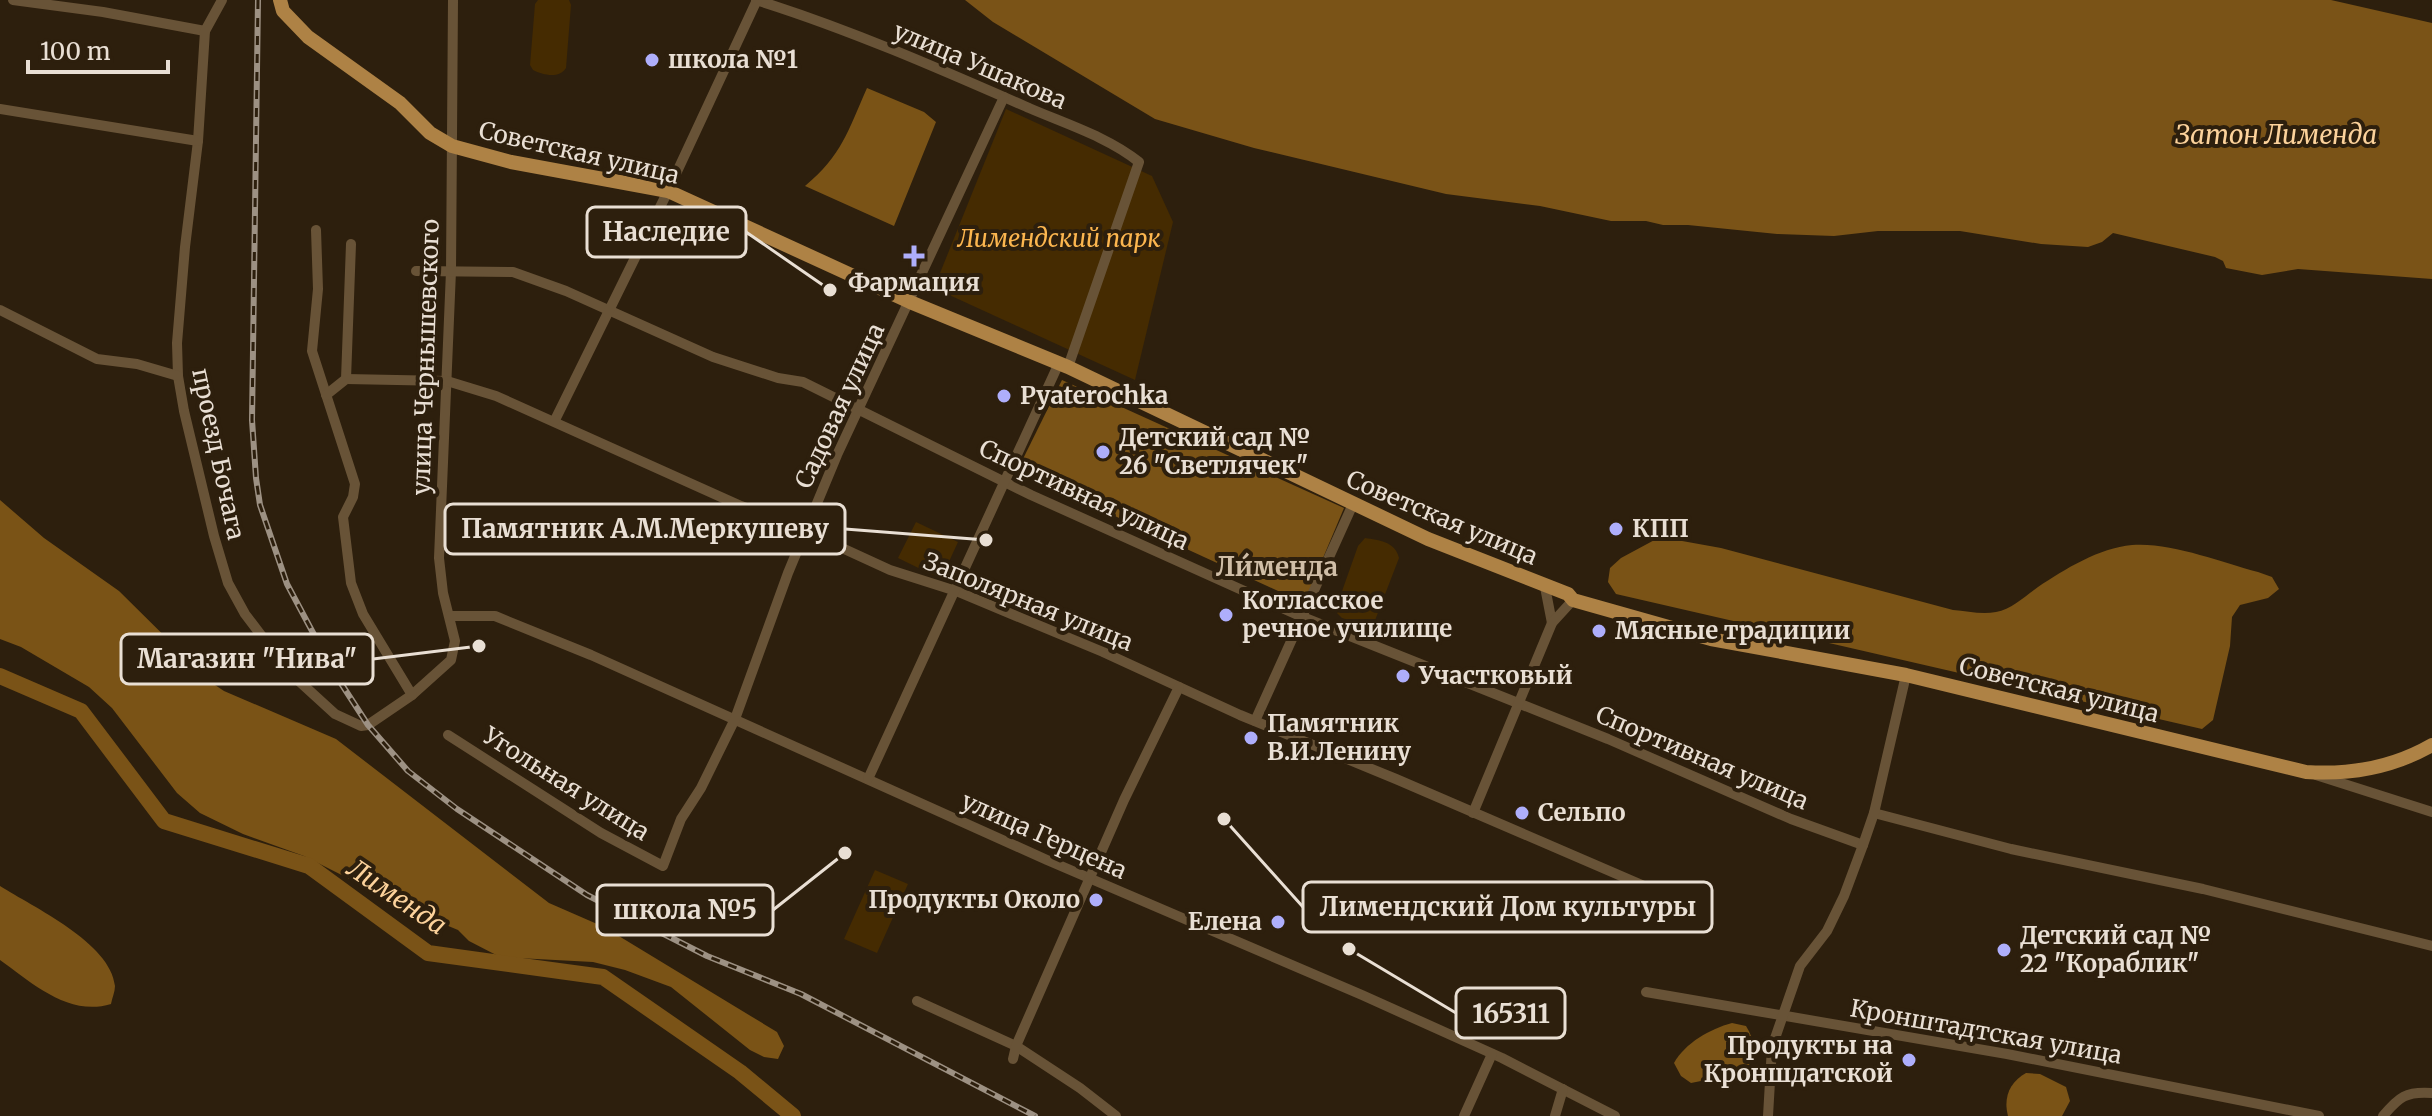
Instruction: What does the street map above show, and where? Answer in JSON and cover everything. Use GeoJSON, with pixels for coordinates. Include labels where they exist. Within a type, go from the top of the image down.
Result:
{"type":"FeatureCollection","features":[{"type":"Feature","properties":{"kind":"main road","name":"Советская улица"},"geometry":{"type":"LineString","coordinates":[[281,5],[308,37],[400,103],[430,133],[452,146],[511,162],[668,191],[910,302],[1064,365],[1428,539],[1568,594],[1573,600],[1711,639],[1906,675],[2306,772]]}},
{"type":"Feature","properties":{"kind":"main road"},"geometry":{"type":"LineString","coordinates":[[2306,772],[2349,773],[2375,768],[2405,759],[2432,745]]}},
{"type":"Feature","properties":{"kind":"street"},"geometry":{"type":"LineString","coordinates":[[13,0],[103,12],[205,31]]}},
{"type":"Feature","properties":{"kind":"street","name":"проезд Бочага"},"geometry":{"type":"LineString","coordinates":[[222,0],[205,31],[198,141],[177,343],[178,376],[214,536],[235,599],[289,672],[328,708],[356,725]]}},
{"type":"Feature","properties":{"kind":"street","name":"улица Чернышевского"},"geometry":{"type":"LineString","coordinates":[[356,725],[368,725],[412,695],[451,660],[455,641],[443,593],[439,558],[451,271],[453,0]]}},
{"type":"Feature","properties":{"kind":"street"},"geometry":{"type":"LineString","coordinates":[[555,420],[668,191],[756,0]]}},
{"type":"Feature","properties":{"kind":"street","name":"улица Ушакова"},"geometry":{"type":"LineString","coordinates":[[756,0],[820,21],[1004,97],[1118,147],[1139,162],[1064,365]]}},
{"type":"Feature","properties":{"kind":"street","name":"Садовая улица"},"geometry":{"type":"LineString","coordinates":[[663,866],[681,819],[701,788],[735,719],[805,531],[856,411],[1004,97]]}},
{"type":"Feature","properties":{"kind":"street"},"geometry":{"type":"LineString","coordinates":[[0,109],[198,141]]}},
{"type":"Feature","properties":{"kind":"street"},"geometry":{"type":"LineString","coordinates":[[316,230],[318,289],[312,351],[355,484],[353,497],[343,517],[348,566],[356,599],[373,633],[412,695]]}},
{"type":"Feature","properties":{"kind":"street"},"geometry":{"type":"LineString","coordinates":[[326,395],[346,379],[351,244]]}},
{"type":"Feature","properties":{"kind":"street","name":"Спортивная улица"},"geometry":{"type":"LineString","coordinates":[[416,271],[513,272],[566,291],[713,357],[778,378],[803,382],[856,411],[1003,481],[1300,616],[1521,703],[1780,815],[1863,845]]}},
{"type":"Feature","properties":{"kind":"street"},"geometry":{"type":"LineString","coordinates":[[0,310],[97,359],[137,364],[178,376]]}},
{"type":"Feature","properties":{"kind":"street"},"geometry":{"type":"LineString","coordinates":[[868,779],[956,591],[1003,481],[1064,365]]}},
{"type":"Feature","properties":{"kind":"street","name":"Заполярная улица"},"geometry":{"type":"LineString","coordinates":[[346,379],[447,381],[496,396],[890,570],[956,591],[1642,885]]}},
{"type":"Feature","properties":{"kind":"street"},"geometry":{"type":"LineString","coordinates":[[1255,721],[1353,504]]}},
{"type":"Feature","properties":{"kind":"street"},"geometry":{"type":"LineString","coordinates":[[1545,587],[1552,623]]}},
{"type":"Feature","properties":{"kind":"street"},"geometry":{"type":"LineString","coordinates":[[1473,813],[1552,623],[1573,600]]}},
{"type":"Feature","properties":{"kind":"street","name":"улица Герцена"},"geometry":{"type":"LineString","coordinates":[[450,616],[495,616],[591,655],[1492,1054],[1615,1116]]}},
{"type":"Feature","properties":{"kind":"street"},"geometry":{"type":"LineString","coordinates":[[1768,1116],[1772,1047],[1800,966],[1827,931],[1863,845],[1874,813],[1906,675]]}},
{"type":"Feature","properties":{"kind":"street"},"geometry":{"type":"LineString","coordinates":[[1013,1059],[1124,800],[1179,687]]}},
{"type":"Feature","properties":{"kind":"street","name":"Угольная улица"},"geometry":{"type":"LineString","coordinates":[[448,735],[601,833],[663,866]]}},
{"type":"Feature","properties":{"kind":"street","name":"Советская улица"},"geometry":{"type":"LineString","coordinates":[[2306,772],[2432,812]]}},
{"type":"Feature","properties":{"kind":"street"},"geometry":{"type":"LineString","coordinates":[[1874,813],[2011,849],[2203,889],[2432,946]]}},
{"type":"Feature","properties":{"kind":"street","name":"Кронштадтская улица"},"geometry":{"type":"LineString","coordinates":[[1646,992],[2007,1054],[2319,1116]]}},
{"type":"Feature","properties":{"kind":"street"},"geometry":{"type":"LineString","coordinates":[[917,1001],[1016,1046],[1116,1116]]}},
{"type":"Feature","properties":{"kind":"street"},"geometry":{"type":"LineString","coordinates":[[1464,1116],[1492,1054]]}},
{"type":"Feature","properties":{"kind":"street"},"geometry":{"type":"LineString","coordinates":[[1555,1116],[1563,1089]]}},
{"type":"Feature","properties":{"kind":"street"},"geometry":{"type":"LineString","coordinates":[[2383,1116],[2397,1099],[2413,1092],[2432,1093]]}},
{"type":"Feature","properties":{"kind":"green space"},"geometry":{"type":"Polygon","coordinates":[[[538,0],[569,0],[571,5],[566,68],[555,75],[537,72],[530,65],[535,4],[538,0]]]}},
{"type":"Feature","properties":{"kind":"green space","name":"Лимендский парк"},"geometry":{"type":"Polygon","coordinates":[[[1006,109],[1152,176],[1173,222],[1135,380],[934,288],[1006,109]]]}},
{"type":"Feature","properties":{"kind":"green space"},"geometry":{"type":"Polygon","coordinates":[[[916,522],[958,542],[941,579],[898,558],[916,522]]]}},
{"type":"Feature","properties":{"kind":"green space"},"geometry":{"type":"Polygon","coordinates":[[[1365,538],[1391,545],[1399,558],[1374,623],[1368,626],[1342,618],[1335,611],[1358,546],[1365,538]]]}},
{"type":"Feature","properties":{"kind":"green space"},"geometry":{"type":"Polygon","coordinates":[[[875,870],[908,884],[877,953],[844,939],[875,870]]]}},
{"type":"Feature","properties":{"kind":"shaded area"},"geometry":{"type":"Polygon","coordinates":[[[867,88],[924,112],[936,122],[894,226],[805,186],[836,153],[867,88]]]}},
{"type":"Feature","properties":{"kind":"shaded area"},"geometry":{"type":"Polygon","coordinates":[[[1062,380],[1344,508],[1304,603],[1017,471],[1062,380]]]}},
{"type":"Feature","properties":{"kind":"shaded area"},"geometry":{"type":"Polygon","coordinates":[[[0,500],[44,538],[119,591],[212,683],[336,739],[549,903],[604,927],[777,1032],[784,1046],[778,1059],[750,1050],[671,987],[593,962],[500,957],[469,941],[458,930],[417,913],[304,856],[243,834],[200,813],[177,793],[112,708],[89,687],[21,647],[0,639],[0,500]]]}},
{"type":"Feature","properties":{"kind":"shaded area"},"geometry":{"type":"Polygon","coordinates":[[[1660,537],[1721,548],[1953,610],[1974,612],[1991,613],[2007,608],[2083,560],[2107,550],[2132,545],[2179,550],[2258,572],[2272,577],[2279,589],[2268,598],[2240,605],[2232,617],[2230,646],[2213,720],[2202,729],[1616,594],[1608,582],[1610,568],[1621,558],[1660,537]]]}},
{"type":"Feature","properties":{"kind":"shaded area"},"geometry":{"type":"Polygon","coordinates":[[[1732,1023],[1746,1026],[1751,1036],[1753,1050],[1749,1066],[1736,1074],[1691,1083],[1681,1076],[1674,1063],[1685,1049],[1707,1033],[1732,1023]]]}},
{"type":"Feature","properties":{"kind":"shaded area"},"geometry":{"type":"Polygon","coordinates":[[[2026,1073],[2040,1074],[2066,1087],[2070,1101],[2062,1116],[2008,1116],[2006,1103],[2009,1091],[2026,1073]]]}},
{"type":"Feature","properties":{"kind":"water","name":"Затон Лименда"},"geometry":{"type":"Polygon","coordinates":[[[965,0],[2331,0],[2432,23],[2432,279],[2298,269],[2262,275],[2226,268],[2223,261],[2215,257],[2113,233],[2102,242],[2088,247],[2041,244],[1960,231],[1878,231],[1834,236],[1777,234],[1646,221],[1611,221],[1540,206],[1446,194],[1254,148],[1155,119],[993,22],[965,0]]]}},
{"type":"Feature","properties":{"kind":"water"},"geometry":{"type":"Polygon","coordinates":[[[0,886],[68,928],[100,955],[110,970],[115,986],[111,1004],[95,1007],[66,1002],[52,996],[0,960],[0,886]]]}},
{"type":"Feature","properties":{"kind":"waterway","name":"Лименда"},"geometry":{"type":"LineString","coordinates":[[0,676],[81,711],[164,821],[309,866],[428,953],[603,977],[740,1072],[793,1116]]}},
{"type":"Feature","properties":{"kind":"railway"},"geometry":{"type":"LineString","coordinates":[[258,0],[252,420],[260,505],[287,584],[335,674],[368,725],[408,771],[457,809],[587,895],[707,956],[801,994],[1035,1116]]}},
{"type":"Feature","properties":{"kind":"place","name":"школа №1"},"geometry":{"type":"Point","coordinates":[652,60]}},
{"type":"Feature","properties":{"kind":"place","name":"Фармация"},"geometry":{"type":"Point","coordinates":[914,256]}},
{"type":"Feature","properties":{"kind":"place","name":"Наследие"},"geometry":{"type":"Point","coordinates":[830,290]}},
{"type":"Feature","properties":{"kind":"place","name":"Pyaterochka"},"geometry":{"type":"Point","coordinates":[1004,396]}},
{"type":"Feature","properties":{"kind":"place","name":"Детский сад № 26 \"Светлячек\""},"geometry":{"type":"Point","coordinates":[1103,452]}},
{"type":"Feature","properties":{"kind":"place","name":"КПП"},"geometry":{"type":"Point","coordinates":[1616,529]}},
{"type":"Feature","properties":{"kind":"place","name":"Памятник А.М.Меркушеву"},"geometry":{"type":"Point","coordinates":[986,540]}},
{"type":"Feature","properties":{"kind":"place","name":"Котласское речное училище"},"geometry":{"type":"Point","coordinates":[1226,615]}},
{"type":"Feature","properties":{"kind":"place","name":"Мясные традиции"},"geometry":{"type":"Point","coordinates":[1599,631]}},
{"type":"Feature","properties":{"kind":"place","name":"Магазин \"Нива\""},"geometry":{"type":"Point","coordinates":[479,646]}},
{"type":"Feature","properties":{"kind":"place","name":"Участковый"},"geometry":{"type":"Point","coordinates":[1403,676]}},
{"type":"Feature","properties":{"kind":"place","name":"Памятник В.И.Ленину"},"geometry":{"type":"Point","coordinates":[1251,738]}},
{"type":"Feature","properties":{"kind":"place","name":"Сельпо"},"geometry":{"type":"Point","coordinates":[1522,813]}},
{"type":"Feature","properties":{"kind":"place","name":"Лимендский Дом культуры"},"geometry":{"type":"Point","coordinates":[1224,819]}},
{"type":"Feature","properties":{"kind":"place","name":"школа №5"},"geometry":{"type":"Point","coordinates":[845,853]}},
{"type":"Feature","properties":{"kind":"place","name":"Продукты Около"},"geometry":{"type":"Point","coordinates":[1096,900]}},
{"type":"Feature","properties":{"kind":"place","name":"Елена"},"geometry":{"type":"Point","coordinates":[1278,922]}},
{"type":"Feature","properties":{"kind":"place","name":"165311"},"geometry":{"type":"Point","coordinates":[1349,949]}},
{"type":"Feature","properties":{"kind":"place","name":"Детский сад № 22 \"Кораблик\""},"geometry":{"type":"Point","coordinates":[2004,950]}},
{"type":"Feature","properties":{"kind":"place","name":"Продукты на Кроншдатской"},"geometry":{"type":"Point","coordinates":[1909,1060]}},
{"type":"Feature","properties":{"kind":"district","name":"Ли́менда"},"geometry":{"type":"Point","coordinates":[1277,567]}}]}
